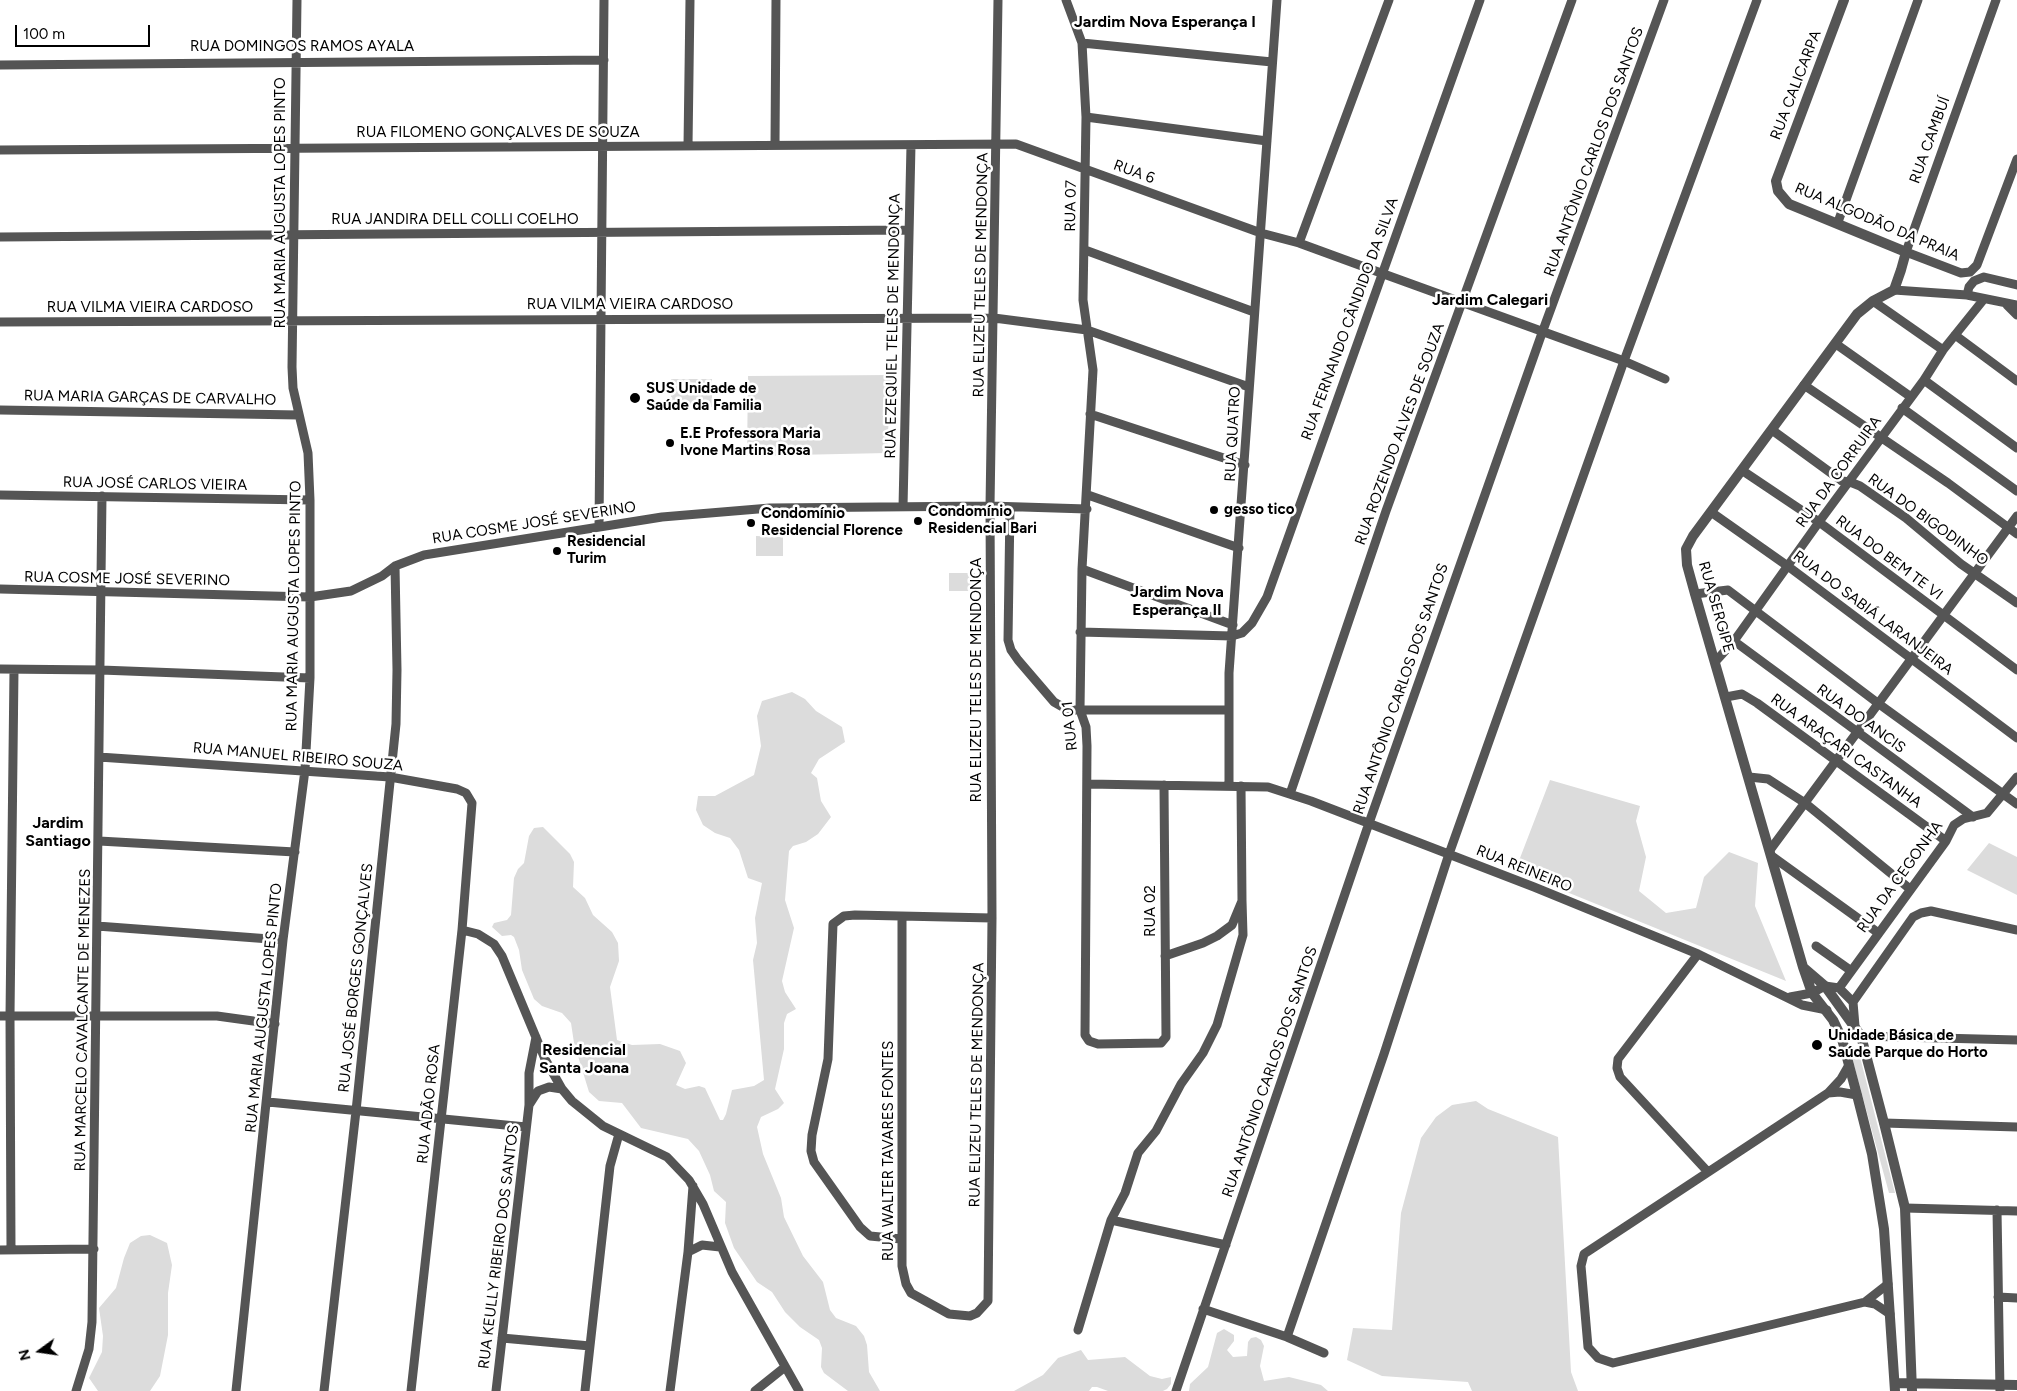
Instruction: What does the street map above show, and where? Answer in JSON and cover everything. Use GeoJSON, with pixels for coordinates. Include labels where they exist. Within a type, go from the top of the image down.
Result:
{"type":"FeatureCollection","features":[{"type":"Feature","properties":{"kind":"street","name":"RUA MARIA AUGUSTA LOPES PINTO"},"geometry":{"type":"LineString","coordinates":[[236,1391],[268,1102],[283,940],[305,770],[310,678],[310,500],[308,453],[293,388],[297,0]]}},
{"type":"Feature","properties":{"kind":"street"},"geometry":{"type":"LineString","coordinates":[[599,527],[604,0]]}},
{"type":"Feature","properties":{"kind":"street"},"geometry":{"type":"LineString","coordinates":[[688,146],[690,0]]}},
{"type":"Feature","properties":{"kind":"street"},"geometry":{"type":"LineString","coordinates":[[775,146],[776,0]]}},
{"type":"Feature","properties":{"kind":"street","name":"RUA ELIZEU TELES DE MENDONÇA"},"geometry":{"type":"LineString","coordinates":[[988,1301],[992,918],[990,506],[998,0]]}},
{"type":"Feature","properties":{"kind":"street","name":"RUA 07"},"geometry":{"type":"LineString","coordinates":[[1066,0],[1082,43],[1086,117],[1083,300],[1092,349],[1093,370],[1090,414]]}},
{"type":"Feature","properties":{"kind":"street","name":"RUA QUATRO"},"geometry":{"type":"LineString","coordinates":[[1230,786],[1228,710],[1232,636],[1277,0]]}},
{"type":"Feature","properties":{"kind":"street"},"geometry":{"type":"LineString","coordinates":[[1299,244],[1389,0]]}},
{"type":"Feature","properties":{"kind":"street","name":"RUA FERNANDO CÂNDIDO DA SILVA"},"geometry":{"type":"LineString","coordinates":[[1232,636],[1242,633],[1252,624],[1266,597],[1380,273],[1480,0]]}},
{"type":"Feature","properties":{"kind":"street","name":"RUA ROZENDO ALVES DE SOUZA"},"geometry":{"type":"LineString","coordinates":[[1290,794],[1386,511],[1572,0]]}},
{"type":"Feature","properties":{"kind":"street","name":"RUA ANTÔNIO CARLOS DOS SANTOS"},"geometry":{"type":"LineString","coordinates":[[1176,1391],[1368,823],[1542,333],[1664,0]]}},
{"type":"Feature","properties":{"kind":"street"},"geometry":{"type":"LineString","coordinates":[[1287,1337],[1384,1054],[1449,854],[1624,361],[1757,0]]}},
{"type":"Feature","properties":{"kind":"street","name":"RUA CALICARPA"},"geometry":{"type":"LineString","coordinates":[[1776,181],[1844,0]]}},
{"type":"Feature","properties":{"kind":"street"},"geometry":{"type":"LineString","coordinates":[[1838,222],[1918,0]]}},
{"type":"Feature","properties":{"kind":"street","name":"RUA CAMBUÍ"},"geometry":{"type":"LineString","coordinates":[[1894,290],[1996,0]]}},
{"type":"Feature","properties":{"kind":"street"},"geometry":{"type":"LineString","coordinates":[[1082,43],[1272,62]]}},
{"type":"Feature","properties":{"kind":"street","name":"RUA DOMINGOS RAMOS AYALA"},"geometry":{"type":"LineString","coordinates":[[0,65],[296,61],[604,60]]}},
{"type":"Feature","properties":{"kind":"street"},"geometry":{"type":"LineString","coordinates":[[1086,117],[1267,141]]}},
{"type":"Feature","properties":{"kind":"street","name":"RUA FILOMENO GONÇALVES DE SOUZA"},"geometry":{"type":"LineString","coordinates":[[0,150],[997,143]]}},
{"type":"Feature","properties":{"kind":"street","name":"RUA 6"},"geometry":{"type":"LineString","coordinates":[[997,143],[1016,144],[1085,168],[1261,233],[1299,244],[1624,361],[1665,379]]}},
{"type":"Feature","properties":{"kind":"street","name":"RUA EZEQUIEL TELES DE MENDONÇA"},"geometry":{"type":"LineString","coordinates":[[903,507],[911,145]]}},
{"type":"Feature","properties":{"kind":"street","name":"RUA ALGODÃO DA PRAIA"},"geometry":{"type":"LineString","coordinates":[[1776,181],[1778,191],[1788,204],[1838,222],[1960,273],[1970,272],[1977,265],[2017,159]]}},
{"type":"Feature","properties":{"kind":"street","name":"RUA JANDIRA DELL COLLI COELHO"},"geometry":{"type":"LineString","coordinates":[[0,237],[909,230]]}},
{"type":"Feature","properties":{"kind":"street"},"geometry":{"type":"LineString","coordinates":[[1084,250],[1254,312]]}},
{"type":"Feature","properties":{"kind":"street"},"geometry":{"type":"LineString","coordinates":[[1967,295],[1969,287],[1974,281],[1984,277],[2017,286]]}},
{"type":"Feature","properties":{"kind":"street"},"geometry":{"type":"LineString","coordinates":[[1894,290],[1967,295],[2012,305],[2017,315]]}},
{"type":"Feature","properties":{"kind":"street","name":"RUA SERGIPE"},"geometry":{"type":"LineString","coordinates":[[1812,993],[1695,594],[1687,565],[1686,549],[1692,536],[1743,471],[1857,314],[1874,301],[1894,290]]}},
{"type":"Feature","properties":{"kind":"street","name":"RUA DA CORRUIRA"},"geometry":{"type":"LineString","coordinates":[[1715,662],[1734,642],[1756,609],[1789,567],[1819,522],[1924,380],[1943,350],[1984,299]]}},
{"type":"Feature","properties":{"kind":"street"},"geometry":{"type":"LineString","coordinates":[[1874,301],[1943,350]]}},
{"type":"Feature","properties":{"kind":"street","name":"RUA VILMA VIEIRA CARDOSO"},"geometry":{"type":"LineString","coordinates":[[0,322],[602,318],[994,318],[1087,330],[1249,387]]}},
{"type":"Feature","properties":{"kind":"street"},"geometry":{"type":"LineString","coordinates":[[1955,335],[2017,381]]}},
{"type":"Feature","properties":{"kind":"street"},"geometry":{"type":"LineString","coordinates":[[1836,344],[1911,397]]}},
{"type":"Feature","properties":{"kind":"street"},"geometry":{"type":"LineString","coordinates":[[1924,380],[2017,448]]}},
{"type":"Feature","properties":{"kind":"street"},"geometry":{"type":"LineString","coordinates":[[1804,385],[1880,439],[1948,482],[2017,534]]}},
{"type":"Feature","properties":{"kind":"street"},"geometry":{"type":"LineString","coordinates":[[1902,408],[2017,491]]}},
{"type":"Feature","properties":{"kind":"street","name":"RUA MARIA GARÇAS DE CARVALHO"},"geometry":{"type":"LineString","coordinates":[[0,410],[299,415]]}},
{"type":"Feature","properties":{"kind":"street"},"geometry":{"type":"LineString","coordinates":[[1090,414],[1245,465]]}},
{"type":"Feature","properties":{"kind":"street","name":"RUA 01"},"geometry":{"type":"LineString","coordinates":[[1090,414],[1088,495],[1082,569],[1080,632],[1080,710],[1086,727],[1087,784],[1085,1035],[1088,1041],[1098,1044],[1150,1044],[1160,1042],[1166,1037]]}},
{"type":"Feature","properties":{"kind":"street","name":"RUA DO BIGODINHO"},"geometry":{"type":"LineString","coordinates":[[1772,430],[1842,481],[1850,482],[1906,518],[1961,564],[2017,603]]}},
{"type":"Feature","properties":{"kind":"street","name":"RUA DO BEM TE VI"},"geometry":{"type":"LineString","coordinates":[[1743,471],[1819,522],[2017,670]]}},
{"type":"Feature","properties":{"kind":"street","name":"RUA JOSÉ CARLOS VIEIRA"},"geometry":{"type":"LineString","coordinates":[[0,495],[310,500]]}},
{"type":"Feature","properties":{"kind":"street"},"geometry":{"type":"LineString","coordinates":[[1088,495],[1239,548]]}},
{"type":"Feature","properties":{"kind":"street","name":"RUA MARCELO CAVALCANTE DE MENEZES"},"geometry":{"type":"LineString","coordinates":[[76,1391],[89,1349],[94,1249],[102,496]]}},
{"type":"Feature","properties":{"kind":"street","name":"RUA COSME JOSÉ SEVERINO"},"geometry":{"type":"LineString","coordinates":[[0,589],[310,597],[351,591],[382,576],[395,566],[424,555],[662,517],[770,508],[990,506],[1086,508]]}},
{"type":"Feature","properties":{"kind":"street"},"geometry":{"type":"LineString","coordinates":[[1010,507],[1008,640],[1012,650],[1054,702],[1068,710],[1228,710]]}},
{"type":"Feature","properties":{"kind":"street","name":"RUA DO SABIÁ LARANJEIRA"},"geometry":{"type":"LineString","coordinates":[[1711,512],[1789,567],[2017,738]]}},
{"type":"Feature","properties":{"kind":"street"},"geometry":{"type":"LineString","coordinates":[[1877,932],[1772,854],[1805,803],[1858,734],[2017,516]]}},
{"type":"Feature","properties":{"kind":"street","name":"RUA JOSÉ BORGES GONÇALVES"},"geometry":{"type":"LineString","coordinates":[[324,1391],[356,1111],[396,724],[398,670],[395,566]]}},
{"type":"Feature","properties":{"kind":"street"},"geometry":{"type":"LineString","coordinates":[[1082,569],[1234,624]]}},
{"type":"Feature","properties":{"kind":"street"},"geometry":{"type":"LineString","coordinates":[[1695,594],[1728,590],[1756,609],[1879,704],[2017,804]]}},
{"type":"Feature","properties":{"kind":"street"},"geometry":{"type":"LineString","coordinates":[[1080,632],[1232,636]]}},
{"type":"Feature","properties":{"kind":"street","name":"RUA DO ANCIS"},"geometry":{"type":"LineString","coordinates":[[1734,642],[1973,817]]}},
{"type":"Feature","properties":{"kind":"street"},"geometry":{"type":"LineString","coordinates":[[0,670],[101,670],[310,678]]}},
{"type":"Feature","properties":{"kind":"street"},"geometry":{"type":"LineString","coordinates":[[11,1250],[10,1016],[14,670]]}},
{"type":"Feature","properties":{"kind":"street","name":"RUA ARAÇARI CASTANHA"},"geometry":{"type":"LineString","coordinates":[[1726,697],[1742,694],[1757,703],[1946,842]]}},
{"type":"Feature","properties":{"kind":"street","name":"RUA MANUEL RIBEIRO SOUZA"},"geometry":{"type":"LineString","coordinates":[[99,757],[390,777],[457,789],[466,793],[472,803],[472,820]]}},
{"type":"Feature","properties":{"kind":"street"},"geometry":{"type":"LineString","coordinates":[[1749,777],[1768,779],[1805,803],[1910,889]]}},
{"type":"Feature","properties":{"kind":"street","name":"RUA DA CEGONHA"},"geometry":{"type":"LineString","coordinates":[[1839,988],[1877,932],[1946,842],[1954,825],[1963,819],[1987,813],[2017,778]]}},
{"type":"Feature","properties":{"kind":"street","name":"RUA REINEIRO"},"geometry":{"type":"LineString","coordinates":[[1087,784],[1268,787],[1449,854],[1698,954],[1790,997],[1802,1005],[1827,1010]]}},
{"type":"Feature","properties":{"kind":"street","name":"RUA 02"},"geometry":{"type":"LineString","coordinates":[[1164,785],[1166,1037]]}},
{"type":"Feature","properties":{"kind":"street"},"geometry":{"type":"LineString","coordinates":[[1078,1330],[1111,1220],[1125,1194],[1138,1153],[1156,1130],[1181,1084],[1211,1038],[1243,935],[1241,786]]}},
{"type":"Feature","properties":{"kind":"street","name":"RUA ADÃO ROSA"},"geometry":{"type":"LineString","coordinates":[[411,1391],[462,930],[472,820]]}},
{"type":"Feature","properties":{"kind":"street"},"geometry":{"type":"LineString","coordinates":[[99,841],[295,852]]}},
{"type":"Feature","properties":{"kind":"street"},"geometry":{"type":"LineString","coordinates":[[1165,956],[1217,936],[1232,925],[1242,901]]}},
{"type":"Feature","properties":{"kind":"street"},"geometry":{"type":"LineString","coordinates":[[1855,1026],[1853,1002],[1904,930],[1914,918],[1922,913],[1931,911],[2017,930]]}},
{"type":"Feature","properties":{"kind":"street"},"geometry":{"type":"LineString","coordinates":[[902,1240],[870,1236],[860,1227],[814,1162],[811,1151],[812,1135],[828,1059],[833,924],[844,916],[855,915],[992,918]]}},
{"type":"Feature","properties":{"kind":"street","name":"RUA WALTER TAVARES FONTES"},"geometry":{"type":"LineString","coordinates":[[902,917],[902,1266],[906,1284],[910,1293],[949,1314],[960,1317],[977,1314],[988,1301]]}},
{"type":"Feature","properties":{"kind":"street"},"geometry":{"type":"LineString","coordinates":[[97,926],[283,940]]}},
{"type":"Feature","properties":{"kind":"street"},"geometry":{"type":"LineString","coordinates":[[462,930],[478,934],[494,944],[502,956],[545,1059],[562,1089],[586,1114],[619,1134],[667,1158],[693,1186],[720,1247],[784,1367],[799,1391]]}},
{"type":"Feature","properties":{"kind":"street"},"geometry":{"type":"LineString","coordinates":[[1816,946],[1850,970]]}},
{"type":"Feature","properties":{"kind":"street"},"geometry":{"type":"LineString","coordinates":[[1698,954],[1618,1059],[1617,1068],[1620,1076],[1708,1172]]}},
{"type":"Feature","properties":{"kind":"street"},"geometry":{"type":"LineString","coordinates":[[1803,967],[1825,986],[1861,1036],[1884,1123],[1905,1208],[1912,1387]]}},
{"type":"Feature","properties":{"kind":"street"},"geometry":{"type":"LineString","coordinates":[[1790,997],[1812,993],[1825,986],[1839,988],[1853,1002]]}},
{"type":"Feature","properties":{"kind":"street"},"geometry":{"type":"LineString","coordinates":[[1812,993],[1827,1010],[1842,1039],[1857,1095],[1879,1193],[1884,1229],[1897,1386],[2000,1388],[2017,1385]]}},
{"type":"Feature","properties":{"kind":"street"},"geometry":{"type":"LineString","coordinates":[[0,1016],[217,1016],[275,1024]]}},
{"type":"Feature","properties":{"kind":"street"},"geometry":{"type":"LineString","coordinates":[[1861,1036],[2017,1040]]}},
{"type":"Feature","properties":{"kind":"street","name":"RUA KEULLY RIBEIRO DOS SANTOS"},"geometry":{"type":"LineString","coordinates":[[496,1391],[529,1105],[530,1073],[536,1037]]}},
{"type":"Feature","properties":{"kind":"street"},"geometry":{"type":"LineString","coordinates":[[1849,1065],[1841,1079],[1828,1093],[1584,1254],[1581,1266],[1588,1347],[1592,1353],[1603,1361],[1613,1363],[1865,1302],[1888,1284]]}},
{"type":"Feature","properties":{"kind":"street","name":"RUA KEULLY RIBEIRO DOS SANTOS"},"geometry":{"type":"LineString","coordinates":[[529,1105],[538,1092],[549,1087],[562,1089]]}},
{"type":"Feature","properties":{"kind":"street"},"geometry":{"type":"LineString","coordinates":[[1828,1093],[1840,1092],[1857,1095]]}},
{"type":"Feature","properties":{"kind":"street"},"geometry":{"type":"LineString","coordinates":[[268,1102],[526,1128]]}},
{"type":"Feature","properties":{"kind":"street"},"geometry":{"type":"LineString","coordinates":[[1884,1123],[2017,1127]]}},
{"type":"Feature","properties":{"kind":"street"},"geometry":{"type":"LineString","coordinates":[[585,1391],[610,1166],[619,1134]]}},
{"type":"Feature","properties":{"kind":"street"},"geometry":{"type":"LineString","coordinates":[[670,1391],[688,1252],[693,1186]]}},
{"type":"Feature","properties":{"kind":"street"},"geometry":{"type":"LineString","coordinates":[[1905,1208],[2017,1211]]}},
{"type":"Feature","properties":{"kind":"street"},"geometry":{"type":"LineString","coordinates":[[1997,1210],[2000,1388]]}},
{"type":"Feature","properties":{"kind":"street"},"geometry":{"type":"LineString","coordinates":[[1111,1220],[1226,1245]]}},
{"type":"Feature","properties":{"kind":"street"},"geometry":{"type":"LineString","coordinates":[[688,1252],[702,1245],[720,1247]]}},
{"type":"Feature","properties":{"kind":"street"},"geometry":{"type":"LineString","coordinates":[[0,1250],[94,1249]]}},
{"type":"Feature","properties":{"kind":"street"},"geometry":{"type":"LineString","coordinates":[[1998,1297],[2017,1298]]}},
{"type":"Feature","properties":{"kind":"street"},"geometry":{"type":"LineString","coordinates":[[1865,1302],[1875,1304],[1890,1314]]}},
{"type":"Feature","properties":{"kind":"street"},"geometry":{"type":"LineString","coordinates":[[1203,1309],[1287,1337],[1324,1353]]}},
{"type":"Feature","properties":{"kind":"street"},"geometry":{"type":"LineString","coordinates":[[502,1338],[590,1346]]}},
{"type":"Feature","properties":{"kind":"street"},"geometry":{"type":"LineString","coordinates":[[755,1391],[784,1367]]}},
{"type":"Feature","properties":{"kind":"shaded area"},"geometry":{"type":"Polygon","coordinates":[[[891,375],[887,453],[747,456],[748,376],[891,375]]]}},
{"type":"Feature","properties":{"kind":"shaded area"},"geometry":{"type":"Polygon","coordinates":[[[671,379],[712,379],[712,407],[671,407],[671,379]]]}},
{"type":"Feature","properties":{"kind":"shaded area"},"geometry":{"type":"Polygon","coordinates":[[[756,536],[783,537],[783,556],[756,556],[756,536]]]}},
{"type":"Feature","properties":{"kind":"shaded area"},"geometry":{"type":"Polygon","coordinates":[[[949,573],[975,573],[975,591],[949,591],[949,573]]]}},
{"type":"Feature","properties":{"kind":"shaded area"},"geometry":{"type":"Polygon","coordinates":[[[792,692],[805,699],[816,711],[842,727],[845,742],[819,759],[811,773],[817,778],[821,801],[831,817],[818,834],[806,842],[793,846],[789,851],[785,900],[794,928],[782,981],[785,992],[796,1009],[787,1014],[784,1023],[784,1049],[775,1089],[784,1103],[778,1109],[761,1117],[757,1127],[763,1154],[781,1198],[784,1217],[803,1256],[823,1282],[830,1310],[836,1318],[856,1326],[864,1336],[867,1345],[869,1372],[880,1391],[848,1391],[824,1373],[821,1367],[822,1348],[819,1340],[800,1327],[785,1312],[772,1292],[757,1282],[734,1248],[725,1223],[726,1202],[714,1191],[710,1175],[699,1151],[688,1139],[641,1128],[622,1103],[599,1101],[589,1092],[574,1043],[571,1023],[562,1013],[542,1006],[534,999],[522,970],[519,950],[514,937],[511,935],[502,936],[492,927],[494,923],[507,920],[511,915],[514,878],[518,869],[524,863],[529,836],[534,828],[543,827],[570,854],[574,862],[573,887],[585,898],[593,915],[612,932],[618,943],[619,961],[610,987],[617,1040],[632,1045],[660,1044],[680,1051],[686,1063],[676,1085],[685,1089],[699,1086],[705,1088],[720,1120],[723,1120],[732,1090],[754,1086],[764,1080],[753,960],[757,943],[755,918],[762,883],[748,878],[739,850],[730,838],[715,833],[703,825],[696,810],[698,796],[715,796],[754,775],[761,746],[757,716],[762,701],[792,692]]]}},
{"type":"Feature","properties":{"kind":"shaded area"},"geometry":{"type":"Polygon","coordinates":[[[1550,780],[1640,806],[1636,821],[1646,857],[1639,891],[1666,913],[1696,908],[1704,877],[1729,852],[1758,863],[1755,906],[1786,981],[1515,871],[1550,780]]]}},
{"type":"Feature","properties":{"kind":"shaded area"},"geometry":{"type":"Polygon","coordinates":[[[1989,843],[2017,857],[2017,895],[1967,870],[1989,843]]]}},
{"type":"Feature","properties":{"kind":"shaded area"},"geometry":{"type":"Polygon","coordinates":[[[1849,1047],[1856,1048],[1860,1057],[1895,1193],[1889,1193],[1849,1047]]]}},
{"type":"Feature","properties":{"kind":"shaded area"},"geometry":{"type":"Polygon","coordinates":[[[1476,1101],[1488,1109],[1558,1137],[1571,1372],[1578,1391],[1472,1391],[1468,1382],[1382,1376],[1347,1360],[1353,1328],[1392,1330],[1401,1213],[1421,1138],[1436,1117],[1452,1105],[1476,1101]]]}},
{"type":"Feature","properties":{"kind":"shaded area"},"geometry":{"type":"Polygon","coordinates":[[[150,1235],[167,1243],[172,1265],[168,1293],[168,1335],[160,1376],[150,1391],[98,1391],[89,1378],[102,1352],[103,1336],[99,1308],[116,1288],[130,1243],[141,1236],[150,1235]]]}},
{"type":"Feature","properties":{"kind":"shaded area"},"geometry":{"type":"Polygon","coordinates":[[[1224,1329],[1234,1335],[1234,1341],[1227,1350],[1233,1357],[1247,1356],[1248,1342],[1251,1338],[1256,1337],[1261,1340],[1264,1346],[1260,1366],[1264,1381],[1289,1377],[1321,1385],[1328,1391],[1189,1391],[1190,1384],[1208,1367],[1217,1333],[1224,1329]]]}},
{"type":"Feature","properties":{"kind":"shaded area"},"geometry":{"type":"Polygon","coordinates":[[[1081,1350],[1088,1360],[1125,1357],[1150,1376],[1162,1379],[1171,1377],[1171,1384],[1163,1391],[1108,1391],[1092,1387],[1089,1391],[1014,1391],[1043,1375],[1058,1358],[1081,1350]]]}},
{"type":"Feature","properties":{"kind":"place","name":"SUS Unidade de Saúde da Familia"},"geometry":{"type":"Point","coordinates":[635,398]}},
{"type":"Feature","properties":{"kind":"place","name":"E.E Professora Maria Ivone Martins Rosa"},"geometry":{"type":"Point","coordinates":[670,443]}},
{"type":"Feature","properties":{"kind":"place","name":"gesso tico"},"geometry":{"type":"Point","coordinates":[1214,510]}},
{"type":"Feature","properties":{"kind":"place","name":"Condomínio Residencial Bari"},"geometry":{"type":"Point","coordinates":[918,521]}},
{"type":"Feature","properties":{"kind":"place","name":"Condomínio Residencial Florence"},"geometry":{"type":"Point","coordinates":[751,523]}},
{"type":"Feature","properties":{"kind":"place","name":"Residencial Turim"},"geometry":{"type":"Point","coordinates":[557,551]}},
{"type":"Feature","properties":{"kind":"place","name":"Unidade Básica de Saúde Parque do Horto"},"geometry":{"type":"Point","coordinates":[1817,1045]}},
{"type":"Feature","properties":{"kind":"district","name":"Jardim Nova Esperança I"},"geometry":{"type":"Point","coordinates":[1165,22]}},
{"type":"Feature","properties":{"kind":"district","name":"Jardim Calegari"},"geometry":{"type":"Point","coordinates":[1490,300]}},
{"type":"Feature","properties":{"kind":"district","name":"Jardim Nova Esperança II"},"geometry":{"type":"Point","coordinates":[1177,601]}},
{"type":"Feature","properties":{"kind":"district","name":"Jardim Santiago"},"geometry":{"type":"Point","coordinates":[58,832]}},
{"type":"Feature","properties":{"kind":"district","name":"Residencial Santa Joana"},"geometry":{"type":"Point","coordinates":[584,1059]}}]}
